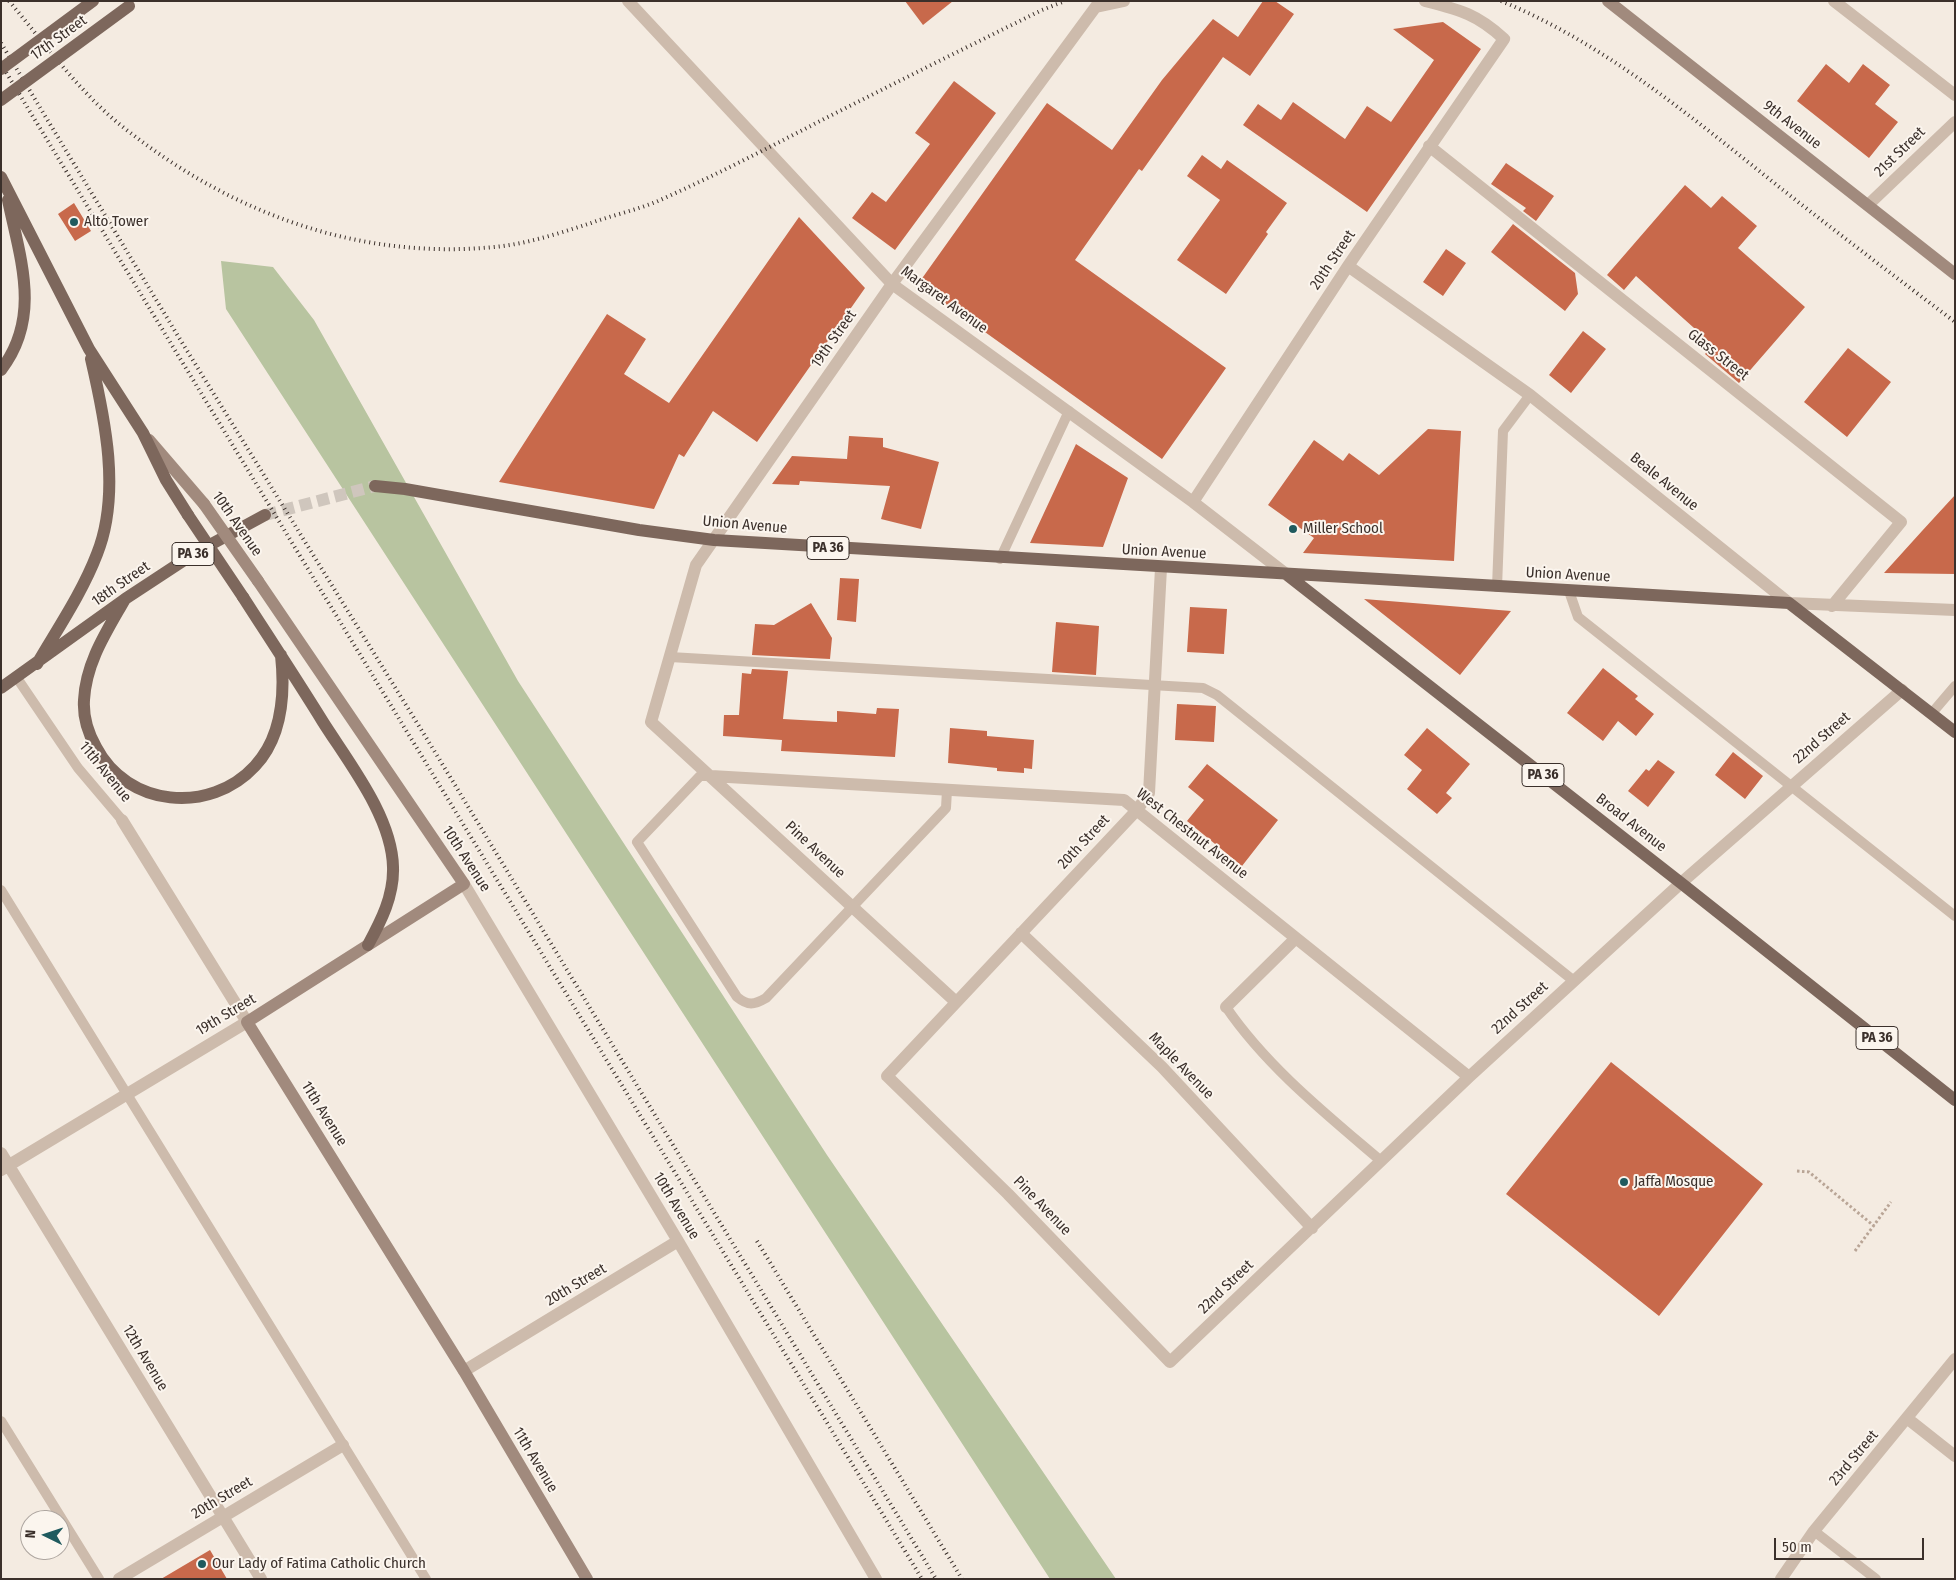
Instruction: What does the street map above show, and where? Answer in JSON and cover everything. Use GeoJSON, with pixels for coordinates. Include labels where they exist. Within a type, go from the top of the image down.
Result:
{"type":"FeatureCollection","features":[{"type":"Feature","properties":{"kind":"main road","name":"17th Street"},"geometry":{"type":"LineString","coordinates":[[1,69],[93,1]]}},
{"type":"Feature","properties":{"kind":"main road","name":"17th Street"},"geometry":{"type":"LineString","coordinates":[[1,100],[133,4]]}},
{"type":"Feature","properties":{"kind":"main road","name":"10th Avenue"},"geometry":{"type":"LineString","coordinates":[[3,180],[89,349],[143,433]]}},
{"type":"Feature","properties":{"kind":"main road"},"geometry":{"type":"LineString","coordinates":[[1,370],[10,359],[20,337],[25,297],[24,273],[3,180]]}},
{"type":"Feature","properties":{"kind":"main road"},"geometry":{"type":"LineString","coordinates":[[37,664],[78,596],[98,553],[106,523],[109,456],[104,415],[89,349]]}},
{"type":"Feature","properties":{"kind":"main road"},"geometry":{"type":"LineString","coordinates":[[143,433],[166,480],[360,779],[380,815],[393,866],[392,884],[385,912],[368,945]]}},
{"type":"Feature","properties":{"kind":"main road","name":"Union Avenue"},"geometry":{"type":"LineString","coordinates":[[375,486],[405,489],[639,530],[714,540],[1000,559],[1788,603]]}},
{"type":"Feature","properties":{"kind":"main road","name":"18th Street"},"geometry":{"type":"LineString","coordinates":[[1,688],[195,553],[264,515]]}},
{"type":"Feature","properties":{"kind":"main road","name":"Broad Avenue"},"geometry":{"type":"LineString","coordinates":[[1286,574],[1682,883],[1955,1100]]}},
{"type":"Feature","properties":{"kind":"main road"},"geometry":{"type":"LineString","coordinates":[[125,600],[94,655],[84,700],[85,716],[91,738],[100,756],[113,771],[140,790],[186,800],[205,796],[228,787],[256,765],[272,738],[280,713],[283,678],[280,655]]}},
{"type":"Feature","properties":{"kind":"main road","name":"Beale Avenue"},"geometry":{"type":"LineString","coordinates":[[1788,603],[1955,732]]}},
{"type":"Feature","properties":{"kind":"street","name":"Margaret Avenue"},"geometry":{"type":"LineString","coordinates":[[628,1],[892,284],[1193,502],[1286,574]]}},
{"type":"Feature","properties":{"kind":"street"},"geometry":{"type":"LineString","coordinates":[[1098,4],[1124,1]]}},
{"type":"Feature","properties":{"kind":"street","name":"20th Street"},"geometry":{"type":"LineString","coordinates":[[1193,502],[1348,266],[1504,39],[1485,22],[1456,9],[1425,1]]}},
{"type":"Feature","properties":{"kind":"street","name":"9th Avenue"},"geometry":{"type":"LineString","coordinates":[[1608,1],[1955,274]]}},
{"type":"Feature","properties":{"kind":"street"},"geometry":{"type":"LineString","coordinates":[[1834,1],[1955,95]]}},
{"type":"Feature","properties":{"kind":"street","name":"19th Street"},"geometry":{"type":"LineString","coordinates":[[651,722],[696,565],[892,284],[1098,4]]}},
{"type":"Feature","properties":{"kind":"street","name":"21st Street"},"geometry":{"type":"LineString","coordinates":[[1868,205],[1955,122]]}},
{"type":"Feature","properties":{"kind":"street","name":"Glass Street"},"geometry":{"type":"LineString","coordinates":[[1429,146],[1902,522],[1832,606]]}},
{"type":"Feature","properties":{"kind":"street","name":"Beale Avenue"},"geometry":{"type":"LineString","coordinates":[[1348,266],[1530,395],[1788,603]]}},
{"type":"Feature","properties":{"kind":"street","name":"10th Avenue"},"geometry":{"type":"LineString","coordinates":[[143,433],[204,504],[464,884],[678,1241],[876,1579]]}},
{"type":"Feature","properties":{"kind":"street","name":"20th Street"},"geometry":{"type":"LineString","coordinates":[[887,1076],[1137,810],[1149,793],[1161,568]]}},
{"type":"Feature","properties":{"kind":"street","name":"Union Avenue"},"geometry":{"type":"LineString","coordinates":[[1788,603],[1955,610]]}},
{"type":"Feature","properties":{"kind":"street","name":"22nd Street"},"geometry":{"type":"LineString","coordinates":[[1170,1362],[1469,1077],[1682,883],[1902,690]]}},
{"type":"Feature","properties":{"kind":"street","name":"Pine Avenue"},"geometry":{"type":"LineString","coordinates":[[651,722],[956,1002]]}},
{"type":"Feature","properties":{"kind":"street","name":"West Chestnut Avenue"},"geometry":{"type":"LineString","coordinates":[[711,776],[1124,800],[1469,1077]]}},
{"type":"Feature","properties":{"kind":"street","name":"11th Avenue"},"geometry":{"type":"LineString","coordinates":[[122,820],[464,1371],[587,1579]]}},
{"type":"Feature","properties":{"kind":"street","name":"19th Street"},"geometry":{"type":"LineString","coordinates":[[5,1168],[247,1022],[464,884]]}},
{"type":"Feature","properties":{"kind":"street","name":"Maple Avenue"},"geometry":{"type":"LineString","coordinates":[[1021,933],[1162,1067],[1312,1228]]}},
{"type":"Feature","properties":{"kind":"street"},"geometry":{"type":"LineString","coordinates":[[1226,1007],[1296,938]]}},
{"type":"Feature","properties":{"kind":"street","name":"Pine Avenue"},"geometry":{"type":"LineString","coordinates":[[887,1076],[1008,1194],[1170,1362]]}},
{"type":"Feature","properties":{"kind":"street","name":"12th Avenue"},"geometry":{"type":"LineString","coordinates":[[1,1153],[5,1168],[261,1579]]}},
{"type":"Feature","properties":{"kind":"street","name":"20th Street"},"geometry":{"type":"LineString","coordinates":[[464,1371],[678,1241]]}},
{"type":"Feature","properties":{"kind":"street","name":"23rd Street"},"geometry":{"type":"LineString","coordinates":[[1780,1579],[1814,1531],[1908,1419],[1955,1359]]}},
{"type":"Feature","properties":{"kind":"street"},"geometry":{"type":"LineString","coordinates":[[1908,1419],[1955,1456]]}},
{"type":"Feature","properties":{"kind":"street","name":"20th Street"},"geometry":{"type":"LineString","coordinates":[[118,1579],[343,1444]]}},
{"type":"Feature","properties":{"kind":"lane"},"geometry":{"type":"LineString","coordinates":[[1497,587],[1503,431],[1530,395]]}},
{"type":"Feature","properties":{"kind":"lane"},"geometry":{"type":"LineString","coordinates":[[1000,559],[1069,411]]}},
{"type":"Feature","properties":{"kind":"lane"},"geometry":{"type":"LineString","coordinates":[[1569,591],[1578,617],[1955,916]]}},
{"type":"Feature","properties":{"kind":"lane"},"geometry":{"type":"LineString","coordinates":[[670,657],[1203,688],[1217,695],[1574,981]]}},
{"type":"Feature","properties":{"kind":"lane","name":"11th Avenue"},"geometry":{"type":"LineString","coordinates":[[17,678],[78,768],[122,820]]}},
{"type":"Feature","properties":{"kind":"lane"},"geometry":{"type":"LineString","coordinates":[[1932,713],[1955,686]]}},
{"type":"Feature","properties":{"kind":"lane"},"geometry":{"type":"LineString","coordinates":[[711,776],[700,776],[637,842],[737,997],[746,1004],[755,1004],[766,998],[946,808],[948,790]]}},
{"type":"Feature","properties":{"kind":"lane"},"geometry":{"type":"LineString","coordinates":[[1,890],[426,1579]]}},
{"type":"Feature","properties":{"kind":"lane"},"geometry":{"type":"LineString","coordinates":[[1226,1007],[1241,1028],[1303,1094],[1382,1161]]}},
{"type":"Feature","properties":{"kind":"lane"},"geometry":{"type":"LineString","coordinates":[[1,1421],[99,1579]]}},
{"type":"Feature","properties":{"kind":"lane"},"geometry":{"type":"LineString","coordinates":[[1814,1531],[1876,1579]]}},
{"type":"Feature","properties":{"kind":"path"},"geometry":{"type":"LineString","coordinates":[[1797,1171],[1809,1172],[1874,1226]]}},
{"type":"Feature","properties":{"kind":"path"},"geometry":{"type":"LineString","coordinates":[[1856,1251],[1891,1202]]}},
{"type":"Feature","properties":{"kind":"green space"},"geometry":{"type":"Polygon","coordinates":[[[221,261],[273,267],[314,320],[518,681],[827,1155],[1116,1579],[1050,1579],[226,309],[221,261]]]}},
{"type":"Feature","properties":{"kind":"building"},"geometry":{"type":"Polygon","coordinates":[[[905,1],[953,1],[923,25],[905,1]]]}},
{"type":"Feature","properties":{"kind":"building"},"geometry":{"type":"Polygon","coordinates":[[[1263,1],[1275,1],[1294,14],[1250,76],[1223,57],[1142,171],[1139,169],[1075,260],[1226,368],[1162,459],[918,284],[1047,103],[1112,150],[1162,80],[1213,19],[1238,37],[1263,1]]]}},
{"type":"Feature","properties":{"kind":"building"},"geometry":{"type":"Polygon","coordinates":[[[1443,22],[1481,49],[1367,212],[1243,125],[1258,104],[1281,120],[1293,102],[1345,139],[1367,106],[1391,122],[1434,60],[1393,29],[1443,22]]]}},
{"type":"Feature","properties":{"kind":"building"},"geometry":{"type":"Polygon","coordinates":[[[1826,64],[1849,83],[1863,64],[1890,85],[1875,104],[1898,122],[1869,158],[1797,101],[1826,64]]]}},
{"type":"Feature","properties":{"kind":"building"},"geometry":{"type":"Polygon","coordinates":[[[954,81],[996,113],[895,250],[852,218],[872,192],[886,202],[930,144],[915,133],[954,81]]]}},
{"type":"Feature","properties":{"kind":"building"},"geometry":{"type":"Polygon","coordinates":[[[1202,155],[1221,169],[1227,160],[1287,203],[1226,294],[1177,260],[1220,200],[1187,176],[1202,155]]]}},
{"type":"Feature","properties":{"kind":"building"},"geometry":{"type":"Polygon","coordinates":[[[1506,163],[1554,196],[1536,221],[1523,211],[1526,208],[1491,184],[1506,163]]]}},
{"type":"Feature","properties":{"kind":"building"},"geometry":{"type":"Polygon","coordinates":[[[1685,185],[1711,208],[1722,196],[1757,226],[1738,248],[1805,307],[1739,383],[1705,354],[1713,345],[1636,276],[1624,290],[1607,275],[1685,185]]]}},
{"type":"Feature","properties":{"kind":"building","name":"Alto Tower"},"geometry":{"type":"Polygon","coordinates":[[[74,203],[91,231],[75,241],[58,214],[74,203]]]}},
{"type":"Feature","properties":{"kind":"building"},"geometry":{"type":"Polygon","coordinates":[[[799,217],[865,288],[757,442],[713,411],[684,457],[679,454],[654,509],[499,482],[607,314],[646,339],[624,374],[669,403],[799,217]]]}},
{"type":"Feature","properties":{"kind":"building"},"geometry":{"type":"Polygon","coordinates":[[[1513,224],[1575,273],[1578,294],[1565,311],[1491,252],[1513,224]]]}},
{"type":"Feature","properties":{"kind":"building"},"geometry":{"type":"Polygon","coordinates":[[[1446,249],[1466,263],[1443,296],[1423,282],[1446,249]]]}},
{"type":"Feature","properties":{"kind":"building"},"geometry":{"type":"Polygon","coordinates":[[[1583,331],[1606,349],[1571,393],[1549,375],[1583,331]]]}},
{"type":"Feature","properties":{"kind":"building"},"geometry":{"type":"Polygon","coordinates":[[[1848,348],[1891,382],[1847,437],[1804,402],[1848,348]]]}},
{"type":"Feature","properties":{"kind":"building"},"geometry":{"type":"Polygon","coordinates":[[[1428,429],[1461,431],[1454,561],[1303,553],[1314,538],[1268,505],[1314,440],[1343,461],[1349,453],[1379,475],[1428,429]]]}},
{"type":"Feature","properties":{"kind":"building"},"geometry":{"type":"Polygon","coordinates":[[[849,436],[883,438],[883,447],[939,462],[921,529],[881,519],[890,486],[800,481],[799,485],[772,484],[792,456],[847,459],[849,436]]]}},
{"type":"Feature","properties":{"kind":"building"},"geometry":{"type":"Polygon","coordinates":[[[1076,444],[1128,478],[1103,547],[1030,543],[1076,444]]]}},
{"type":"Feature","properties":{"kind":"building"},"geometry":{"type":"Polygon","coordinates":[[[1955,495],[1955,574],[1884,573],[1922,531],[1955,495]]]}},
{"type":"Feature","properties":{"kind":"building"},"geometry":{"type":"Polygon","coordinates":[[[840,578],[859,579],[856,622],[837,620],[840,578]]]}},
{"type":"Feature","properties":{"kind":"building"},"geometry":{"type":"Polygon","coordinates":[[[1364,599],[1511,611],[1460,675],[1364,599]]]}},
{"type":"Feature","properties":{"kind":"building"},"geometry":{"type":"Polygon","coordinates":[[[811,603],[832,638],[830,659],[752,655],[755,624],[774,625],[811,603]]]}},
{"type":"Feature","properties":{"kind":"building"},"geometry":{"type":"Polygon","coordinates":[[[1190,607],[1227,609],[1224,654],[1187,652],[1190,607]]]}},
{"type":"Feature","properties":{"kind":"building"},"geometry":{"type":"Polygon","coordinates":[[[1056,622],[1099,626],[1096,675],[1052,672],[1056,622]]]}},
{"type":"Feature","properties":{"kind":"building"},"geometry":{"type":"Polygon","coordinates":[[[1603,668],[1638,696],[1635,699],[1654,714],[1636,736],[1618,721],[1603,741],[1567,713],[1603,668]]]}},
{"type":"Feature","properties":{"kind":"building"},"geometry":{"type":"Polygon","coordinates":[[[752,669],[788,671],[783,719],[837,722],[837,711],[876,714],[877,708],[899,709],[895,757],[781,751],[782,740],[723,736],[724,715],[739,715],[742,673],[751,674],[752,669]]]}},
{"type":"Feature","properties":{"kind":"building"},"geometry":{"type":"Polygon","coordinates":[[[1177,704],[1216,706],[1214,742],[1175,740],[1177,704]]]}},
{"type":"Feature","properties":{"kind":"building"},"geometry":{"type":"Polygon","coordinates":[[[950,728],[987,731],[987,736],[1034,740],[1032,769],[1024,768],[1024,773],[997,771],[997,768],[948,763],[950,728]]]}},
{"type":"Feature","properties":{"kind":"building"},"geometry":{"type":"Polygon","coordinates":[[[1427,728],[1470,764],[1446,793],[1452,798],[1437,814],[1407,789],[1422,770],[1404,755],[1427,728]]]}},
{"type":"Feature","properties":{"kind":"building"},"geometry":{"type":"Polygon","coordinates":[[[1733,752],[1763,776],[1745,799],[1715,775],[1733,752]]]}},
{"type":"Feature","properties":{"kind":"building"},"geometry":{"type":"Polygon","coordinates":[[[1658,760],[1675,772],[1648,807],[1628,791],[1646,769],[1649,771],[1658,760]]]}},
{"type":"Feature","properties":{"kind":"building"},"geometry":{"type":"Polygon","coordinates":[[[1207,764],[1278,820],[1242,866],[1187,821],[1204,800],[1188,787],[1207,764]]]}},
{"type":"Feature","properties":{"kind":"building"},"geometry":{"type":"Polygon","coordinates":[[[1611,1062],[1763,1184],[1659,1316],[1506,1194],[1611,1062]]]}},
{"type":"Feature","properties":{"kind":"building","name":"Our Lady of Fatima Catholic Church"},"geometry":{"type":"Polygon","coordinates":[[[210,1550],[227,1579],[161,1579],[210,1550]]]}},
{"type":"Feature","properties":{"kind":"tunnel"},"geometry":{"type":"LineString","coordinates":[[265,515],[375,486]]}},
{"type":"Feature","properties":{"kind":"railway"},"geometry":{"type":"LineString","coordinates":[[9,1],[65,69],[111,117],[169,160],[211,186],[255,208],[300,225],[347,238],[395,246],[444,249],[506,246],[531,241],[650,204],[741,162],[1042,10],[1065,1]]}},
{"type":"Feature","properties":{"kind":"railway"},"geometry":{"type":"LineString","coordinates":[[1501,1],[1577,39],[1648,85],[1955,322]]}},
{"type":"Feature","properties":{"kind":"railway"},"geometry":{"type":"LineString","coordinates":[[1,43],[178,336],[438,757],[936,1579]]}},
{"type":"Feature","properties":{"kind":"railway"},"geometry":{"type":"LineString","coordinates":[[1,64],[922,1579]]}},
{"type":"Feature","properties":{"kind":"railway"},"geometry":{"type":"LineString","coordinates":[[757,1241],[962,1579]]}},
{"type":"Feature","properties":{"kind":"place","name":"Alto Tower"},"geometry":{"type":"Point","coordinates":[74,222]}},
{"type":"Feature","properties":{"kind":"place","name":"Miller School"},"geometry":{"type":"Point","coordinates":[1293,529]}},
{"type":"Feature","properties":{"kind":"place","name":"Jaffa Mosque"},"geometry":{"type":"Point","coordinates":[1624,1182]}},
{"type":"Feature","properties":{"kind":"place","name":"Our Lady of Fatima Catholic Church"},"geometry":{"type":"Point","coordinates":[202,1564]}}]}
